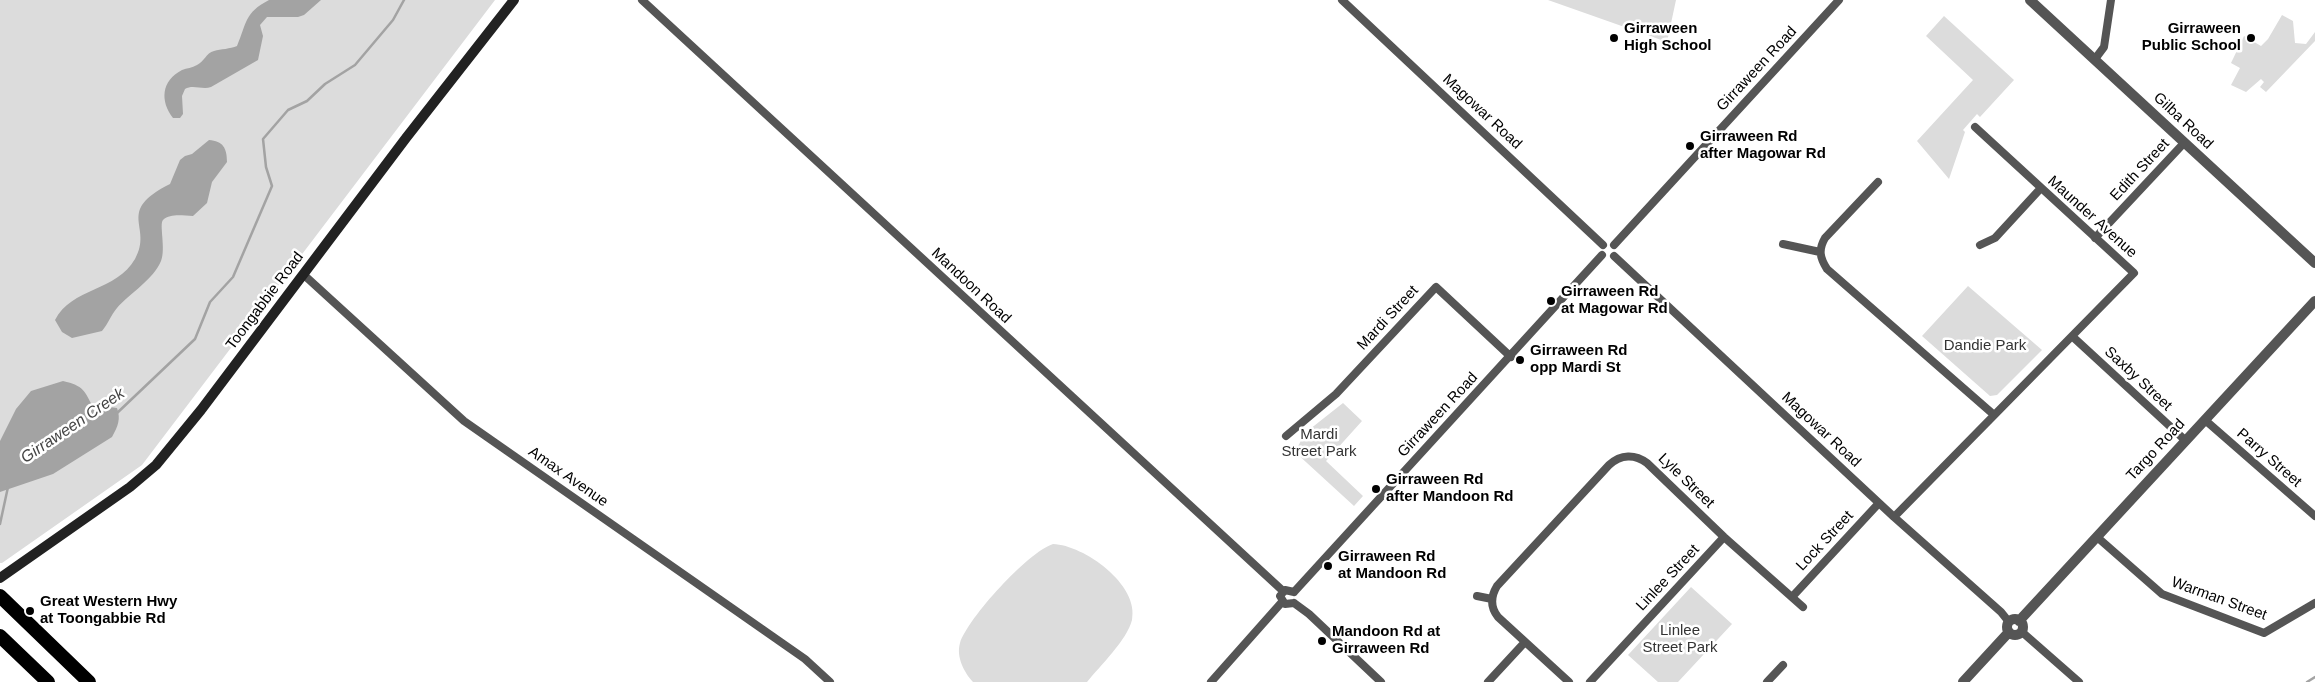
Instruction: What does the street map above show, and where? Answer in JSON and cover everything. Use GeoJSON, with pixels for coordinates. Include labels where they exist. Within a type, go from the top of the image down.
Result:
{"type":"FeatureCollection","features":[{"type":"Feature","properties":{"kind":"highway"},"geometry":{"type":"LineString","coordinates":[[0,596],[89,682]]}},
{"type":"Feature","properties":{"kind":"highway"},"geometry":{"type":"LineString","coordinates":[[0,636],[48,682]]}},
{"type":"Feature","properties":{"kind":"main road","name":"Toongabbie Road"},"geometry":{"type":"LineString","coordinates":[[0,578],[130,487],[156,464],[201,410],[406,138],[514,0]]}},
{"type":"Feature","properties":{"kind":"street","name":"Mandoon Road"},"geometry":{"type":"LineString","coordinates":[[642,0],[1283,591]]}},
{"type":"Feature","properties":{"kind":"street","name":"Magowar Road"},"geometry":{"type":"LineString","coordinates":[[1342,0],[1603,245]]}},
{"type":"Feature","properties":{"kind":"street","name":"Girraween Road"},"geometry":{"type":"LineString","coordinates":[[1614,245],[1839,0]]}},
{"type":"Feature","properties":{"kind":"street","name":"Gilba Road"},"geometry":{"type":"LineString","coordinates":[[2030,0],[2315,263]]}},
{"type":"Feature","properties":{"kind":"street"},"geometry":{"type":"LineString","coordinates":[[2096,60],[2104,47],[2111,0]]}},
{"type":"Feature","properties":{"kind":"street","name":"Maunder Avenue"},"geometry":{"type":"LineString","coordinates":[[1894,518],[2134,273],[1974,127]]}},
{"type":"Feature","properties":{"kind":"street","name":"Edith Street"},"geometry":{"type":"LineString","coordinates":[[2095,238],[2184,143]]}},
{"type":"Feature","properties":{"kind":"street"},"geometry":{"type":"LineString","coordinates":[[1878,182],[1825,238],[1820,252],[1821,259],[1827,269],[1994,414]]}},
{"type":"Feature","properties":{"kind":"street"},"geometry":{"type":"LineString","coordinates":[[1980,245],[1995,238],[2041,188]]}},
{"type":"Feature","properties":{"kind":"street"},"geometry":{"type":"LineString","coordinates":[[1610,243],[1614,245],[1616,252],[1614,256],[1608,258],[1602,256],[1600,251],[1603,245],[1610,243]]}},
{"type":"Feature","properties":{"kind":"street"},"geometry":{"type":"LineString","coordinates":[[1783,244],[1820,252]]}},
{"type":"Feature","properties":{"kind":"street","name":"Girraween Road"},"geometry":{"type":"LineString","coordinates":[[1294,592],[1602,256]]}},
{"type":"Feature","properties":{"kind":"street","name":"Magowar Road"},"geometry":{"type":"LineString","coordinates":[[1614,256],[1894,518],[2001,612],[2012,625]]}},
{"type":"Feature","properties":{"kind":"street","name":"Amax Avenue"},"geometry":{"type":"LineString","coordinates":[[304,275],[464,421],[805,659],[830,682]]}},
{"type":"Feature","properties":{"kind":"street","name":"Mardi Street"},"geometry":{"type":"LineString","coordinates":[[1286,436],[1336,394],[1436,287],[1511,356]]}},
{"type":"Feature","properties":{"kind":"street","name":"Targo Road"},"geometry":{"type":"LineString","coordinates":[[1963,682],[2012,625],[2096,538],[2315,301]]}},
{"type":"Feature","properties":{"kind":"street","name":"Saxby Street"},"geometry":{"type":"LineString","coordinates":[[2072,337],[2186,441]]}},
{"type":"Feature","properties":{"kind":"street","name":"Parry Street"},"geometry":{"type":"LineString","coordinates":[[2205,420],[2315,516]]}},
{"type":"Feature","properties":{"kind":"street","name":"Lyle Street"},"geometry":{"type":"LineString","coordinates":[[1492,599],[1497,586],[1609,465],[1620,458],[1633,456],[1646,462],[1724,537],[1802,607]]}},
{"type":"Feature","properties":{"kind":"street","name":"Lock Street"},"geometry":{"type":"LineString","coordinates":[[1792,597],[1878,503]]}},
{"type":"Feature","properties":{"kind":"street","name":"Linlee Street"},"geometry":{"type":"LineString","coordinates":[[1590,682],[1724,537]]}},
{"type":"Feature","properties":{"kind":"street","name":"Warman Street"},"geometry":{"type":"LineString","coordinates":[[2096,538],[2162,594],[2264,633],[2315,603]]}},
{"type":"Feature","properties":{"kind":"street"},"geometry":{"type":"LineString","coordinates":[[1290,589],[1294,592],[1296,598],[1294,603],[1288,605],[1282,602],[1280,596],[1283,591],[1290,589]]}},
{"type":"Feature","properties":{"kind":"street"},"geometry":{"type":"LineString","coordinates":[[1477,596],[1492,599],[1495,613],[1569,682]]}},
{"type":"Feature","properties":{"kind":"street"},"geometry":{"type":"LineString","coordinates":[[1210,682],[1282,602]]}},
{"type":"Feature","properties":{"kind":"street"},"geometry":{"type":"LineString","coordinates":[[1294,603],[1309,614],[1381,682]]}},
{"type":"Feature","properties":{"kind":"street"},"geometry":{"type":"LineString","coordinates":[[2012,625],[2017,635],[2022,632],[2079,682]]}},
{"type":"Feature","properties":{"kind":"street"},"geometry":{"type":"LineString","coordinates":[[1488,682],[1525,642]]}},
{"type":"Feature","properties":{"kind":"street"},"geometry":{"type":"LineString","coordinates":[[1767,682],[1783,665]]}},
{"type":"Feature","properties":{"kind":"green space"},"geometry":{"type":"Polygon","coordinates":[[[0,0],[495,0],[142,465],[2,563],[0,563],[0,0]]]}},
{"type":"Feature","properties":{"kind":"green space"},"geometry":{"type":"Polygon","coordinates":[[[1548,0],[1676,0],[1667,42],[1548,0]]]}},
{"type":"Feature","properties":{"kind":"green space"},"geometry":{"type":"Polygon","coordinates":[[[2282,15],[2293,21],[2295,43],[2306,44],[2315,32],[2315,41],[2266,92],[2260,87],[2264,82],[2261,79],[2246,92],[2231,85],[2240,68],[2231,63],[2244,36],[2261,46],[2268,39],[2282,15]]]}},
{"type":"Feature","properties":{"kind":"green space"},"geometry":{"type":"Polygon","coordinates":[[[1944,16],[2014,80],[1980,117],[1977,114],[1963,130],[1965,132],[1949,179],[1917,141],[1973,80],[1926,36],[1944,16]]]}},
{"type":"Feature","properties":{"kind":"green space","name":"Dandie Park"},"geometry":{"type":"Polygon","coordinates":[[[1968,286],[2042,350],[1997,395],[1990,396],[1922,336],[1968,286]]]}},
{"type":"Feature","properties":{"kind":"green space","name":"Mardi Street Park"},"geometry":{"type":"Polygon","coordinates":[[[1343,403],[1362,421],[1326,461],[1363,496],[1354,506],[1295,452],[1305,433],[1343,403]]]}},
{"type":"Feature","properties":{"kind":"green space"},"geometry":{"type":"Polygon","coordinates":[[[1053,544],[1080,551],[1107,569],[1119,581],[1132,607],[1132,620],[1125,636],[1087,682],[973,682],[964,669],[959,654],[960,643],[965,632],[986,603],[1015,572],[1029,559],[1053,544]]]}},
{"type":"Feature","properties":{"kind":"green space","name":"Linlee Street Park"},"geometry":{"type":"Polygon","coordinates":[[[1691,587],[1732,624],[1678,682],[1658,682],[1628,655],[1691,587]]]}},
{"type":"Feature","properties":{"kind":"water"},"geometry":{"type":"Polygon","coordinates":[[[269,0],[321,0],[304,15],[298,17],[267,17],[260,25],[263,36],[258,60],[211,87],[191,87],[185,89],[182,96],[183,114],[180,118],[173,118],[166,105],[165,98],[166,86],[170,80],[182,70],[199,64],[211,52],[237,46],[247,19],[255,9],[269,0]]]}},
{"type":"Feature","properties":{"kind":"water"},"geometry":{"type":"Polygon","coordinates":[[[209,140],[218,142],[223,146],[227,162],[212,182],[207,203],[193,216],[173,216],[163,220],[162,256],[158,268],[117,308],[102,331],[72,338],[62,332],[55,320],[62,310],[72,301],[117,278],[135,259],[140,247],[141,237],[139,211],[153,194],[170,184],[180,160],[192,154],[209,140]]]}},
{"type":"Feature","properties":{"kind":"water"},"geometry":{"type":"Polygon","coordinates":[[[63,381],[83,390],[94,409],[102,406],[117,408],[118,422],[112,437],[53,474],[0,492],[0,441],[16,409],[31,391],[63,381]]]}},
{"type":"Feature","properties":{"kind":"waterway","name":"Girraween Creek"},"geometry":{"type":"LineString","coordinates":[[116,414],[195,339],[210,302],[233,277],[272,186],[266,167],[263,139],[288,110],[307,101],[325,84],[355,65],[393,20],[404,0]]}},
{"type":"Feature","properties":{"kind":"waterway"},"geometry":{"type":"LineString","coordinates":[[0,524],[8,487]]}},
{"type":"Feature","properties":{"kind":"waterway"},"geometry":{"type":"LineString","coordinates":[[2307,682],[2315,677]]}},
{"type":"Feature","properties":{"kind":"place","name":"Girraween High School"},"geometry":{"type":"Point","coordinates":[1614,38]}},
{"type":"Feature","properties":{"kind":"place","name":"Girraween Public School"},"geometry":{"type":"Point","coordinates":[2251,38]}},
{"type":"Feature","properties":{"kind":"place","name":"Girraween Rd after Magowar Rd"},"geometry":{"type":"Point","coordinates":[1690,146]}},
{"type":"Feature","properties":{"kind":"place","name":"Girraween Rd at Magowar Rd"},"geometry":{"type":"Point","coordinates":[1551,301]}},
{"type":"Feature","properties":{"kind":"place","name":"Girraween Rd opp Mardi St"},"geometry":{"type":"Point","coordinates":[1520,360]}},
{"type":"Feature","properties":{"kind":"place","name":"Girraween Rd after Mandoon Rd"},"geometry":{"type":"Point","coordinates":[1376,489]}},
{"type":"Feature","properties":{"kind":"place","name":"Girraween Rd at Mandoon Rd"},"geometry":{"type":"Point","coordinates":[1328,566]}},
{"type":"Feature","properties":{"kind":"place","name":"Great Western Hwy at Toongabbie Rd"},"geometry":{"type":"Point","coordinates":[30,611]}},
{"type":"Feature","properties":{"kind":"place","name":"Mandoon Rd at Girraween Rd"},"geometry":{"type":"Point","coordinates":[1322,641]}}]}
